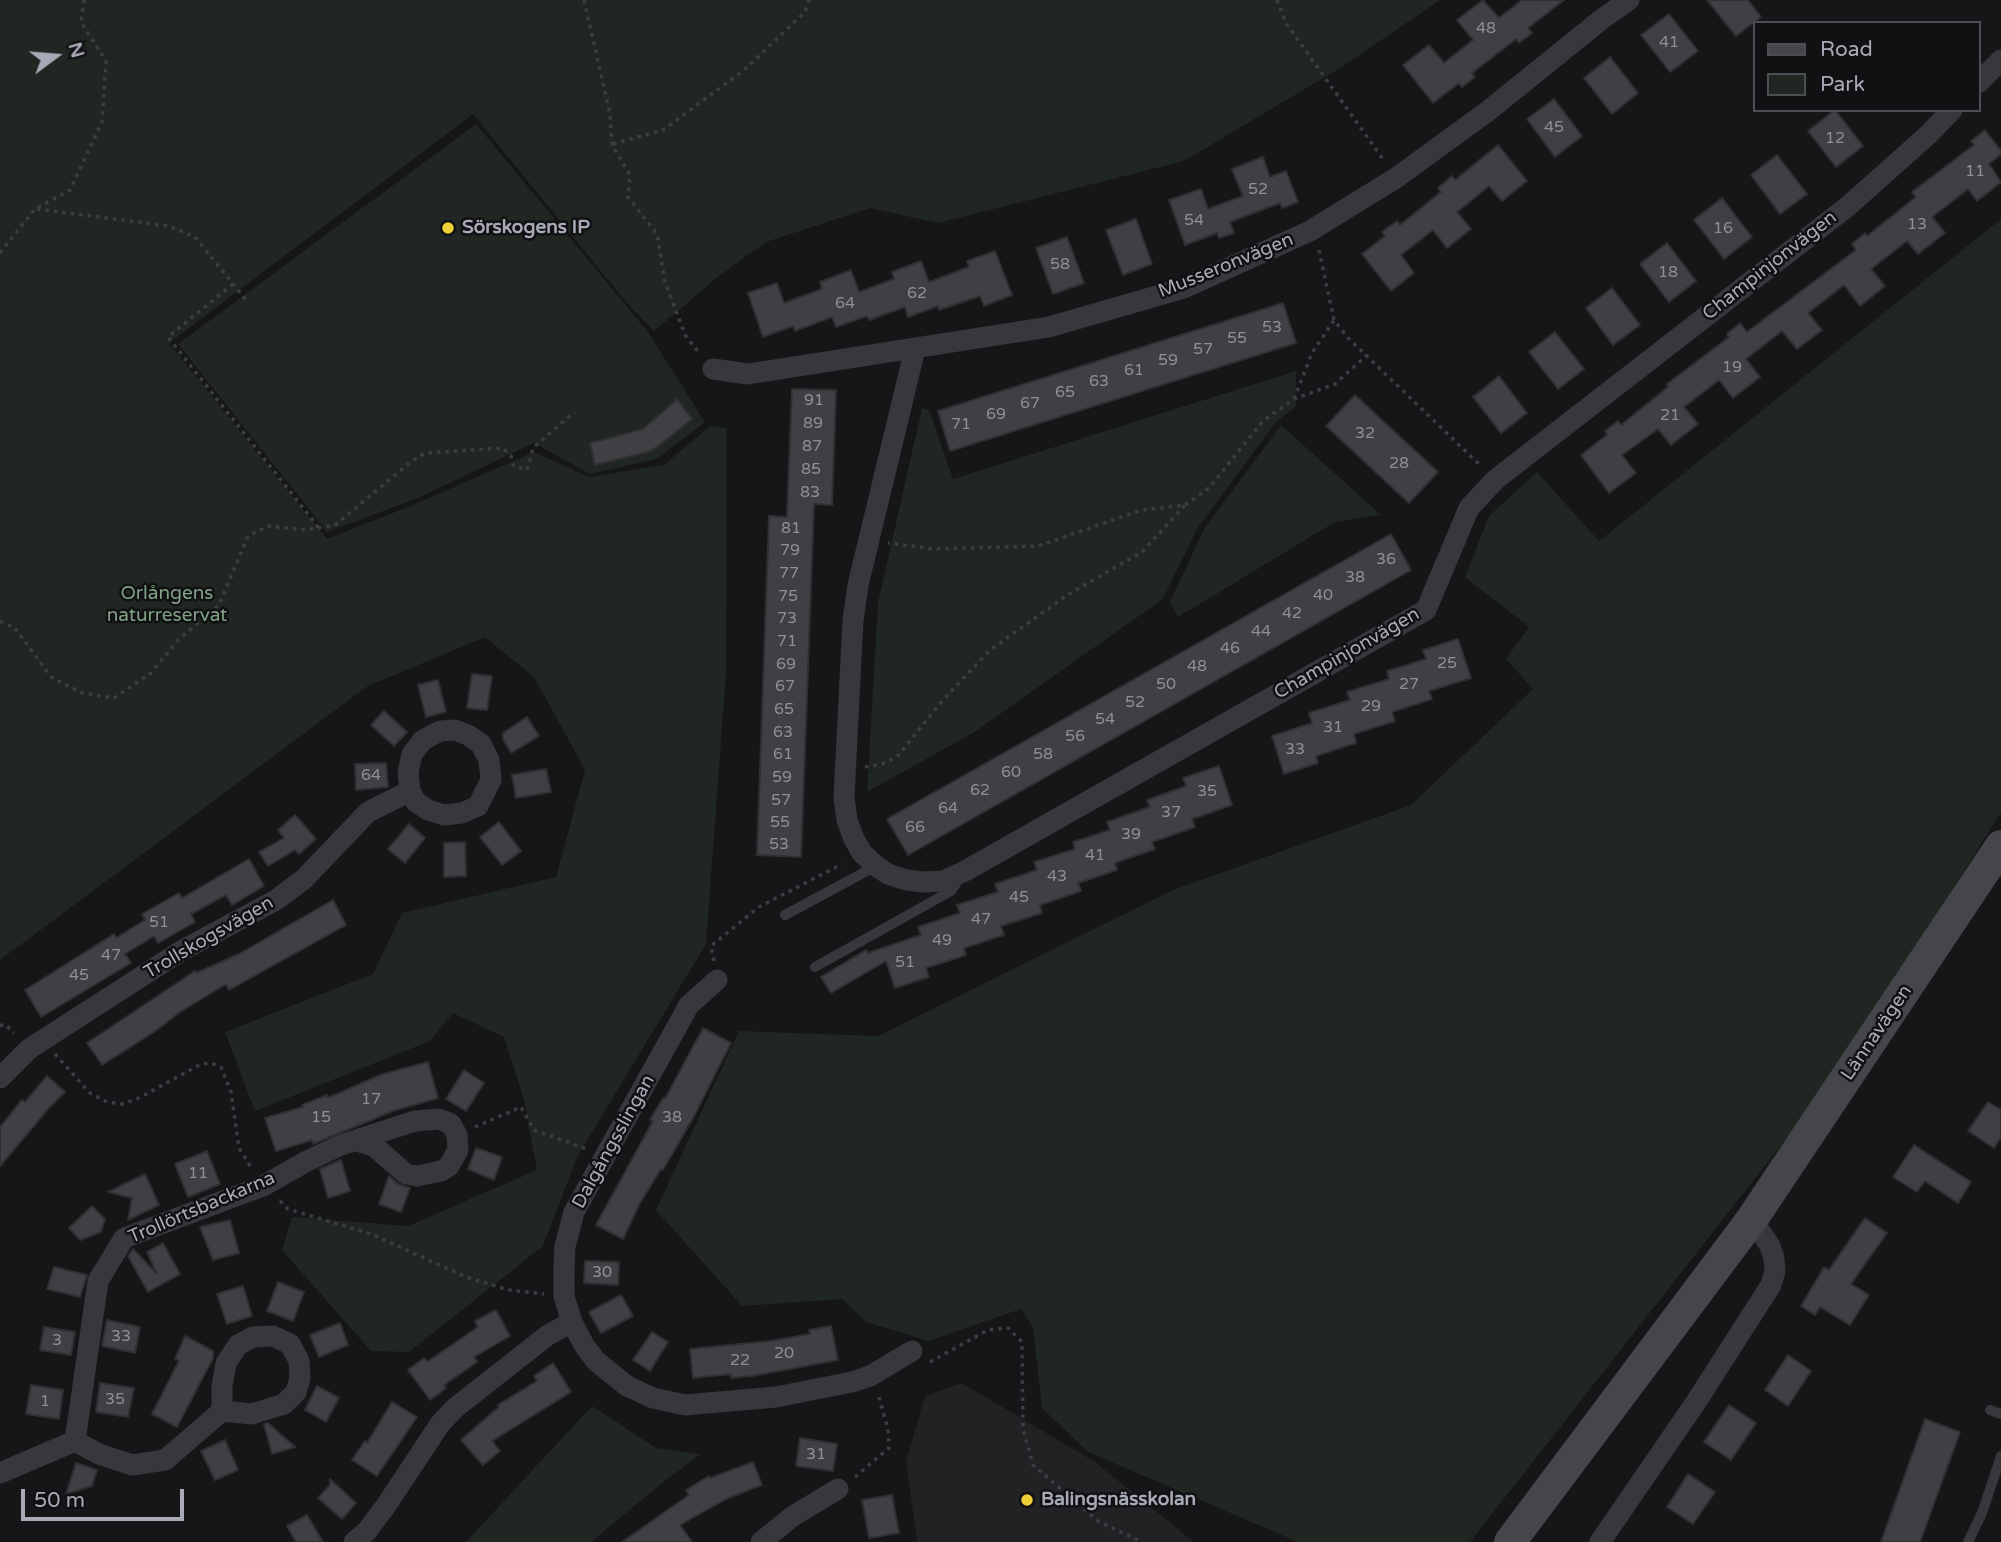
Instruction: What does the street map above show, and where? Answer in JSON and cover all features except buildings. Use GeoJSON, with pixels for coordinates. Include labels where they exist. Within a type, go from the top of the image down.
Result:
{"type":"FeatureCollection","features":[{"type":"Feature","properties":{"kind":"main road","name":"Lännavägen"},"geometry":{"type":"LineString","coordinates":[[1510,1542],[1752,1219],[1999,852]]}},
{"type":"Feature","properties":{"kind":"street","name":"Musseronvägen"},"geometry":{"type":"LineString","coordinates":[[713,369],[748,373],[1049,327],[1184,288],[1310,231],[1396,178],[1488,111],[1629,0]]}},
{"type":"Feature","properties":{"kind":"street"},"geometry":{"type":"LineString","coordinates":[[1980,81],[2001,60]]}},
{"type":"Feature","properties":{"kind":"street","name":"Champinjonvägen"},"geometry":{"type":"LineString","coordinates":[[915,349],[858,585],[853,620],[844,797],[847,820],[862,853],[876,866],[906,880],[924,882],[943,881],[965,871],[1426,610],[1469,508],[1495,480],[1847,207],[1950,112]]}},
{"type":"Feature","properties":{"kind":"street"},"geometry":{"type":"LineString","coordinates":[[455,730],[481,744],[489,760],[491,780],[478,806],[462,813],[444,815],[428,810],[416,802],[410,791],[408,772],[412,754],[423,740],[440,731],[455,730]]}},
{"type":"Feature","properties":{"kind":"street","name":"Trollskogsvägen"},"geometry":{"type":"LineString","coordinates":[[0,1078],[29,1049],[181,951],[276,900],[304,879],[368,812],[410,791]]}},
{"type":"Feature","properties":{"kind":"street","name":"Dalgångsslingan"},"geometry":{"type":"LineString","coordinates":[[717,980],[689,1005],[574,1212],[565,1246],[564,1296],[572,1322],[584,1345],[596,1361],[627,1386],[653,1398],[685,1405],[715,1405],[776,1397],[852,1382],[920,1358]]}},
{"type":"Feature","properties":{"kind":"street","name":"Trollörtsbackarna"},"geometry":{"type":"LineString","coordinates":[[75,1441],[98,1281],[124,1238],[263,1186],[307,1161],[356,1141],[428,1118],[439,1118],[451,1125],[457,1135]]}},
{"type":"Feature","properties":{"kind":"street"},"geometry":{"type":"LineString","coordinates":[[356,1141],[374,1146],[406,1174],[428,1176],[441,1171],[454,1159],[458,1150],[457,1135]]}},
{"type":"Feature","properties":{"kind":"street"},"geometry":{"type":"LineString","coordinates":[[1600,1542],[1696,1402],[1771,1285],[1775,1271],[1774,1258],[1752,1219]]}},
{"type":"Feature","properties":{"kind":"street"},"geometry":{"type":"LineString","coordinates":[[354,1542],[367,1531],[440,1424],[455,1408],[548,1335],[572,1322]]}},
{"type":"Feature","properties":{"kind":"street"},"geometry":{"type":"LineString","coordinates":[[0,1473],[75,1441],[99,1454],[132,1465],[165,1460],[222,1411]]}},
{"type":"Feature","properties":{"kind":"street"},"geometry":{"type":"LineString","coordinates":[[761,1542],[793,1516],[838,1489]]}},
{"type":"Feature","properties":{"kind":"lane"},"geometry":{"type":"LineString","coordinates":[[785,915],[876,866]]}},
{"type":"Feature","properties":{"kind":"lane"},"geometry":{"type":"LineString","coordinates":[[815,967],[951,891],[965,871]]}},
{"type":"Feature","properties":{"kind":"lane"},"geometry":{"type":"LineString","coordinates":[[1968,1542],[1982,1513],[2001,1456]]}},
{"type":"Feature","properties":{"kind":"path"},"geometry":{"type":"LineString","coordinates":[[0,253],[35,209],[70,190],[102,122],[106,61],[81,22],[83,0]]}},
{"type":"Feature","properties":{"kind":"path"},"geometry":{"type":"LineString","coordinates":[[584,0],[611,114],[612,145],[630,175],[628,197],[657,234],[665,282],[685,335],[713,369]]}},
{"type":"Feature","properties":{"kind":"path"},"geometry":{"type":"LineString","coordinates":[[612,145],[663,130],[673,123],[743,71],[805,12],[809,0]]}},
{"type":"Feature","properties":{"kind":"path"},"geometry":{"type":"LineString","coordinates":[[1277,0],[1286,23],[1396,178]]}},
{"type":"Feature","properties":{"kind":"path"},"geometry":{"type":"LineString","coordinates":[[35,209],[169,226],[195,237],[246,300]]}},
{"type":"Feature","properties":{"kind":"path"},"geometry":{"type":"LineString","coordinates":[[1310,231],[1317,239],[1334,320],[1348,338],[1495,480]]}},
{"type":"Feature","properties":{"kind":"path"},"geometry":{"type":"LineString","coordinates":[[233,284],[168,337],[319,528]]}},
{"type":"Feature","properties":{"kind":"path"},"geometry":{"type":"LineString","coordinates":[[1294,399],[1312,353],[1334,320]]}},
{"type":"Feature","properties":{"kind":"path"},"geometry":{"type":"LineString","coordinates":[[845,768],[882,764],[897,757],[942,701],[990,650],[1069,594],[1142,552],[1185,505],[1209,488],[1263,421],[1294,399],[1335,384],[1367,355]]}},
{"type":"Feature","properties":{"kind":"path"},"geometry":{"type":"LineString","coordinates":[[0,621],[15,628],[51,677],[82,694],[114,698],[151,673],[178,639],[219,605],[248,536],[268,526],[306,530],[335,525],[425,453],[503,448],[511,456],[513,465],[527,470],[533,448],[574,412]]}},
{"type":"Feature","properties":{"kind":"path"},"geometry":{"type":"LineString","coordinates":[[869,541],[934,549],[1038,546],[1142,510],[1185,505]]}},
{"type":"Feature","properties":{"kind":"path"},"geometry":{"type":"LineString","coordinates":[[457,1135],[521,1107],[534,1130],[605,1156]]}},
{"type":"Feature","properties":{"kind":"path"},"geometry":{"type":"LineString","coordinates":[[920,1358],[988,1330],[1008,1328],[1022,1342],[1023,1429],[1032,1465],[1098,1521],[1142,1542]]}},
{"type":"Feature","properties":{"kind":"path"},"geometry":{"type":"LineString","coordinates":[[838,1489],[889,1448],[888,1429],[876,1388]]}},
{"type":"Feature","properties":{"kind":"shaded area","name":"Balingsnässkolan"},"geometry":{"type":"Polygon","coordinates":[[[962,1383],[1095,1462],[1194,1542],[917,1542],[906,1461],[925,1396],[962,1383]]]}},
{"type":"Feature","properties":{"kind":"green space","name":"Orlångens naturreservat"},"geometry":{"type":"Polygon","coordinates":[[[0,0],[1440,0],[1342,67],[1184,161],[938,223],[870,208],[766,242],[719,276],[654,331],[625,301],[473,114],[169,343],[327,539],[534,452],[589,477],[664,465],[710,426],[727,428],[726,673],[706,944],[577,1157],[543,1246],[409,1352],[371,1351],[282,1250],[292,1217],[408,1226],[537,1170],[524,1100],[504,1037],[453,1013],[430,1041],[255,1111],[225,1032],[373,974],[402,913],[556,877],[585,770],[534,677],[485,637],[368,686],[0,960],[0,0]]]}},
{"type":"Feature","properties":{"kind":"green space","name":"Sörskogens IP"},"geometry":{"type":"Polygon","coordinates":[[[476,124],[648,332],[705,422],[657,459],[590,474],[534,443],[418,498],[327,532],[178,344],[476,124]]]}},
{"type":"Feature","properties":{"kind":"green space"},"geometry":{"type":"Polygon","coordinates":[[[2001,219],[2001,812],[1840,1070],[1470,1542],[1298,1542],[1088,1452],[1042,1408],[1033,1327],[1021,1309],[928,1341],[866,1322],[842,1299],[742,1306],[656,1210],[739,1031],[878,1036],[1173,890],[1411,805],[1533,689],[1506,659],[1529,627],[1465,577],[1489,516],[1537,472],[1599,541],[2001,219]]]}},
{"type":"Feature","properties":{"kind":"green space"},"geometry":{"type":"Polygon","coordinates":[[[1296,371],[1296,406],[1275,423],[1197,529],[1163,599],[973,733],[867,792],[878,603],[922,408],[929,410],[953,479],[1296,371]]]}},
{"type":"Feature","properties":{"kind":"green space"},"geometry":{"type":"Polygon","coordinates":[[[1281,425],[1381,515],[1335,522],[1178,617],[1170,602],[1204,529],[1281,425]]]}},
{"type":"Feature","properties":{"kind":"green space"},"geometry":{"type":"Polygon","coordinates":[[[592,1406],[656,1448],[701,1454],[591,1542],[466,1542],[592,1406]]]}},
{"type":"Feature","properties":{"kind":"place","name":"Sörskogens IP"},"geometry":{"type":"Point","coordinates":[448,228]}},
{"type":"Feature","properties":{"kind":"place","name":"Balingsnässkolan"},"geometry":{"type":"Point","coordinates":[1027,1500]}}]}
